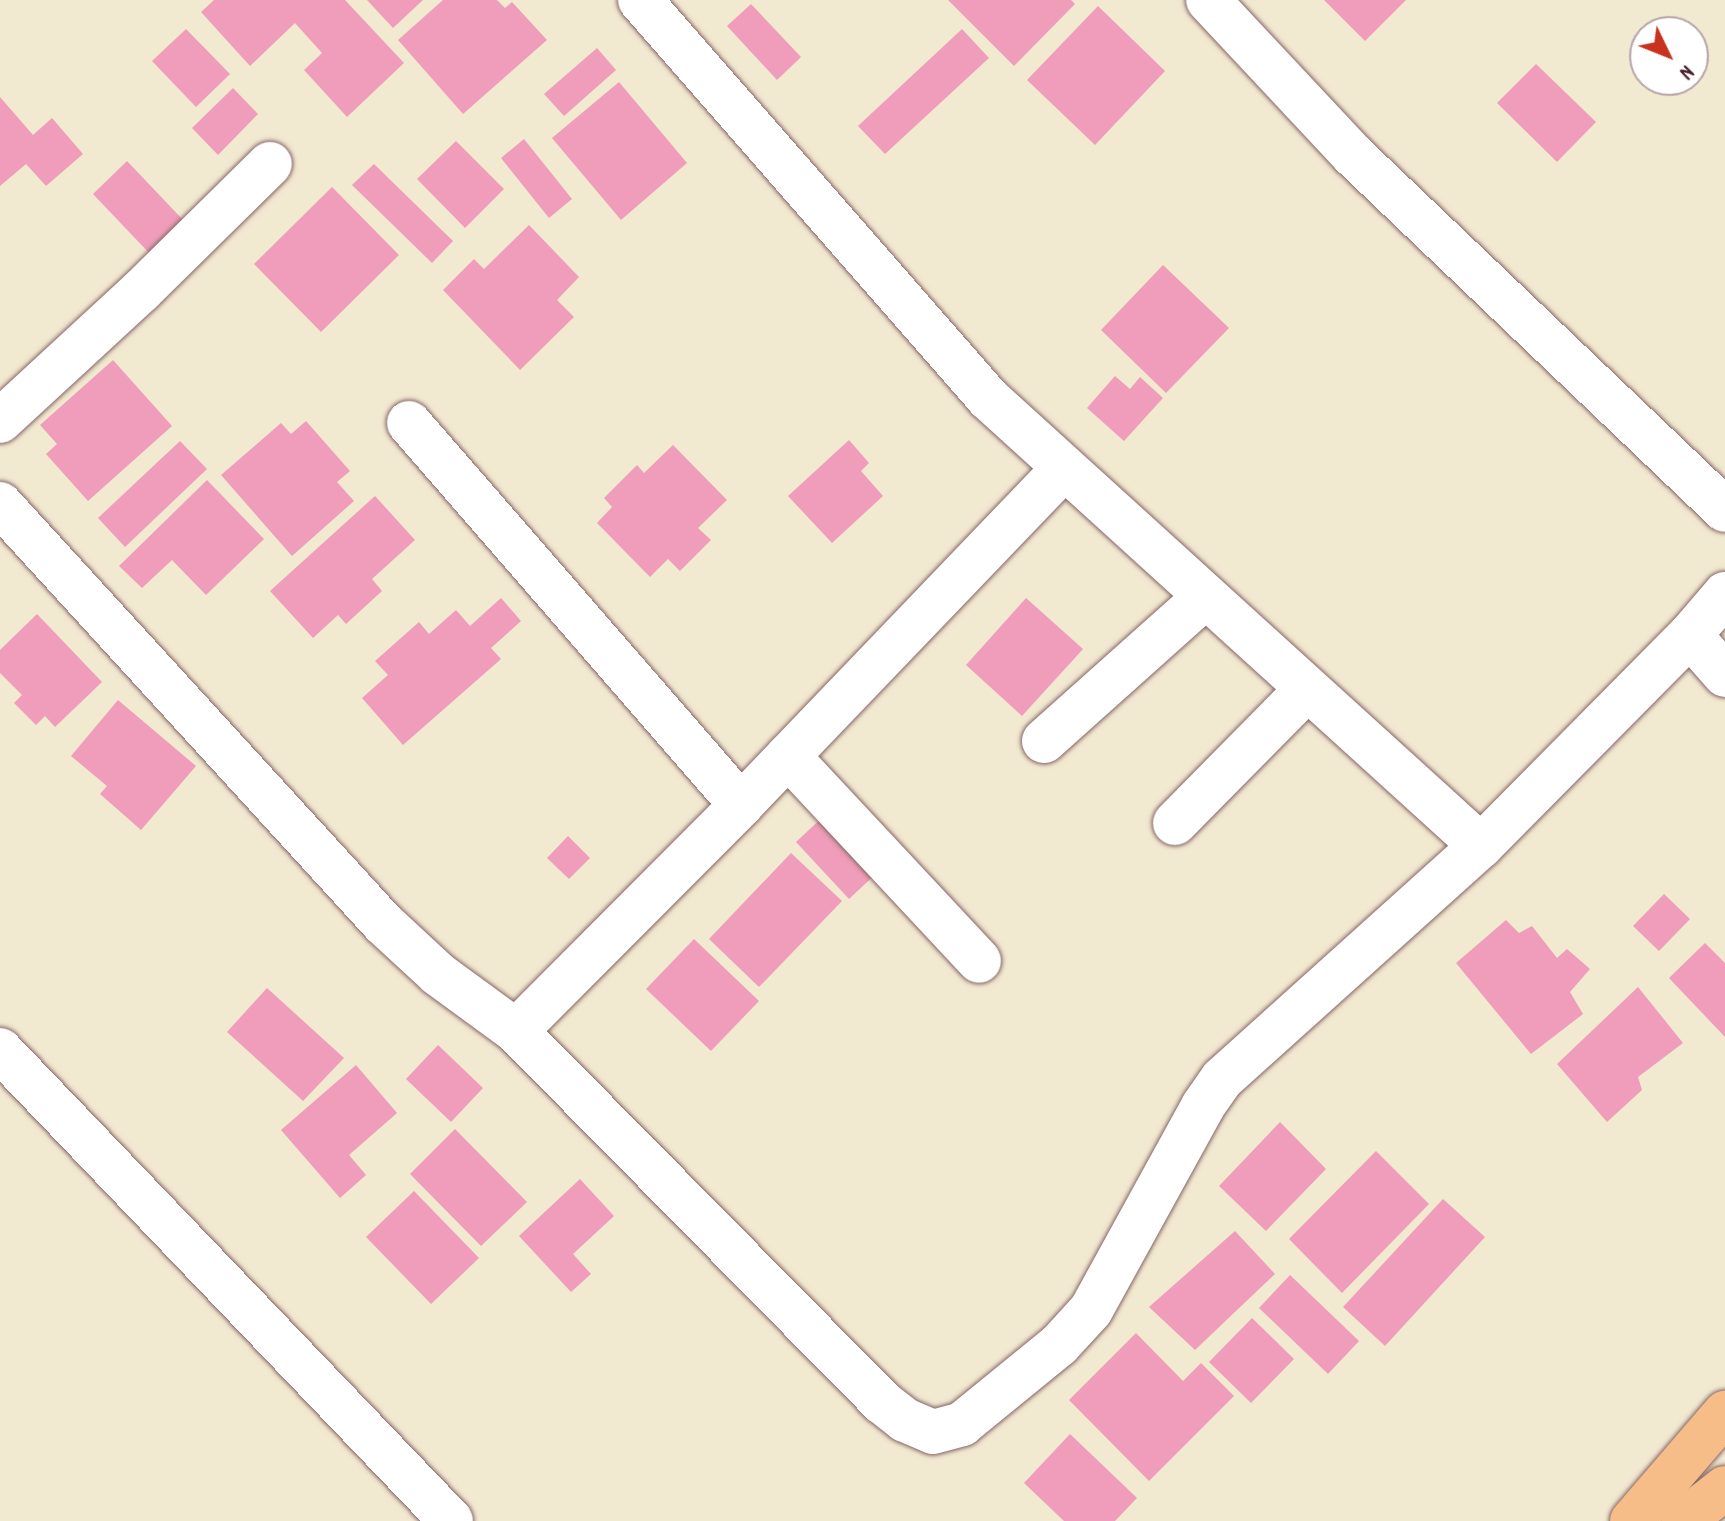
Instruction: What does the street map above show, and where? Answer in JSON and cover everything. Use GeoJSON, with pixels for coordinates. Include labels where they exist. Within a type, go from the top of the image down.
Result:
{"type":"FeatureCollection","features":[{"type":"Feature","properties":{"kind":"main road"},"geometry":{"type":"LineString","coordinates":[[1632,1521],[1725,1413]]}},
{"type":"Feature","properties":{"kind":"main road"},"geometry":{"type":"LineString","coordinates":[[1687,1520],[1725,1488]]}},
{"type":"Feature","properties":{"kind":"street"},"geometry":{"type":"LineString","coordinates":[[640,0],[988,398],[1481,846]]}},
{"type":"Feature","properties":{"kind":"street"},"geometry":{"type":"LineString","coordinates":[[1208,0],[1353,155],[1725,510]]}},
{"type":"Feature","properties":{"kind":"street"},"geometry":{"type":"LineString","coordinates":[[0,421],[141,291],[270,164]]}},
{"type":"Feature","properties":{"kind":"street"},"geometry":{"type":"LineString","coordinates":[[409,423],[741,805]]}},
{"type":"Feature","properties":{"kind":"street"},"geometry":{"type":"LineString","coordinates":[[516,1031],[741,805],[1063,469]]}},
{"type":"Feature","properties":{"kind":"street"},"geometry":{"type":"LineString","coordinates":[[0,504],[383,923],[438,974],[516,1031],[882,1402],[905,1420],[933,1432],[962,1424],[1059,1345],[1091,1310],[1203,1106],[1222,1079],[1481,846],[1690,635],[1725,594]]}},
{"type":"Feature","properties":{"kind":"street"},"geometry":{"type":"LineString","coordinates":[[1044,741],[1205,597]]}},
{"type":"Feature","properties":{"kind":"street"},"geometry":{"type":"LineString","coordinates":[[1690,635],[1725,675]]}},
{"type":"Feature","properties":{"kind":"street"},"geometry":{"type":"LineString","coordinates":[[1175,823],[1307,689]]}},
{"type":"Feature","properties":{"kind":"street"},"geometry":{"type":"LineString","coordinates":[[788,756],[979,961]]}},
{"type":"Feature","properties":{"kind":"street"},"geometry":{"type":"LineString","coordinates":[[0,1050],[450,1521]]}},
{"type":"Feature","properties":{"kind":"building"},"geometry":{"type":"Polygon","coordinates":[[[214,0],[345,0],[404,63],[347,117],[304,70],[322,53],[295,23],[250,66],[201,12],[214,0]]]}},
{"type":"Feature","properties":{"kind":"building"},"geometry":{"type":"Polygon","coordinates":[[[367,0],[423,0],[393,28],[367,0]]]}},
{"type":"Feature","properties":{"kind":"building"},"geometry":{"type":"Polygon","coordinates":[[[443,0],[497,0],[505,8],[512,2],[547,40],[463,114],[398,40],[443,0]]]}},
{"type":"Feature","properties":{"kind":"building"},"geometry":{"type":"Polygon","coordinates":[[[948,0],[1071,0],[1075,4],[1014,66],[948,0]]]}},
{"type":"Feature","properties":{"kind":"building"},"geometry":{"type":"Polygon","coordinates":[[[1324,0],[1406,0],[1365,41],[1324,0]]]}},
{"type":"Feature","properties":{"kind":"building"},"geometry":{"type":"Polygon","coordinates":[[[751,4],[801,57],[777,80],[727,26],[751,4]]]}},
{"type":"Feature","properties":{"kind":"building"},"geometry":{"type":"Polygon","coordinates":[[[1098,6],[1165,71],[1095,145],[1027,80],[1098,6]]]}},
{"type":"Feature","properties":{"kind":"building"},"geometry":{"type":"Polygon","coordinates":[[[186,29],[230,74],[196,107],[152,61],[186,29]]]}},
{"type":"Feature","properties":{"kind":"building"},"geometry":{"type":"Polygon","coordinates":[[[962,29],[989,58],[885,154],[858,126],[962,29]]]}},
{"type":"Feature","properties":{"kind":"building"},"geometry":{"type":"Polygon","coordinates":[[[597,48],[616,70],[564,116],[544,94],[597,48]]]}},
{"type":"Feature","properties":{"kind":"building"},"geometry":{"type":"Polygon","coordinates":[[[1536,64],[1596,122],[1557,162],[1497,103],[1536,64]]]}},
{"type":"Feature","properties":{"kind":"building"},"geometry":{"type":"Polygon","coordinates":[[[619,82],[687,163],[621,220],[552,138],[619,82]]]}},
{"type":"Feature","properties":{"kind":"building"},"geometry":{"type":"Polygon","coordinates":[[[233,88],[258,114],[218,155],[192,128],[233,88]]]}},
{"type":"Feature","properties":{"kind":"building"},"geometry":{"type":"Polygon","coordinates":[[[0,97],[33,135],[52,118],[83,154],[46,186],[26,164],[0,186],[0,97]]]}},
{"type":"Feature","properties":{"kind":"building"},"geometry":{"type":"Polygon","coordinates":[[[524,139],[572,199],[549,218],[501,158],[524,139]]]}},
{"type":"Feature","properties":{"kind":"building"},"geometry":{"type":"Polygon","coordinates":[[[456,141],[504,189],[465,228],[417,179],[456,141]]]}},
{"type":"Feature","properties":{"kind":"building"},"geometry":{"type":"Polygon","coordinates":[[[127,161],[185,222],[151,255],[93,194],[127,161]]]}},
{"type":"Feature","properties":{"kind":"building"},"geometry":{"type":"Polygon","coordinates":[[[374,164],[453,241],[432,263],[352,185],[374,164]]]}},
{"type":"Feature","properties":{"kind":"building"},"geometry":{"type":"Polygon","coordinates":[[[332,187],[399,255],[321,332],[254,264],[332,187]]]}},
{"type":"Feature","properties":{"kind":"building"},"geometry":{"type":"Polygon","coordinates":[[[529,225],[579,277],[557,300],[574,317],[520,370],[443,290],[474,259],[484,269],[529,225]]]}},
{"type":"Feature","properties":{"kind":"building"},"geometry":{"type":"Polygon","coordinates":[[[1163,265],[1229,328],[1166,393],[1101,330],[1163,265]]]}},
{"type":"Feature","properties":{"kind":"building"},"geometry":{"type":"Polygon","coordinates":[[[113,360],[172,426],[88,501],[46,454],[57,444],[40,425],[113,360]]]}},
{"type":"Feature","properties":{"kind":"building"},"geometry":{"type":"Polygon","coordinates":[[[1115,376],[1130,389],[1140,377],[1163,398],[1124,441],[1087,408],[1115,376]]]}},
{"type":"Feature","properties":{"kind":"building"},"geometry":{"type":"Polygon","coordinates":[[[306,421],[350,471],[337,482],[354,501],[292,556],[221,475],[281,423],[291,434],[306,421]]]}},
{"type":"Feature","properties":{"kind":"building"},"geometry":{"type":"Polygon","coordinates":[[[849,440],[869,463],[861,471],[883,496],[832,543],[788,496],[849,440]]]}},
{"type":"Feature","properties":{"kind":"building"},"geometry":{"type":"Polygon","coordinates":[[[180,441],[207,469],[125,547],[98,518],[180,441]]]}},
{"type":"Feature","properties":{"kind":"building"},"geometry":{"type":"Polygon","coordinates":[[[673,445],[727,500],[698,528],[711,540],[680,571],[668,559],[650,577],[597,523],[612,507],[604,498],[637,465],[644,473],[673,445]]]}},
{"type":"Feature","properties":{"kind":"building"},"geometry":{"type":"Polygon","coordinates":[[[207,480],[264,539],[206,595],[172,560],[142,588],[119,566],[207,480]]]}},
{"type":"Feature","properties":{"kind":"building"},"geometry":{"type":"Polygon","coordinates":[[[375,496],[415,540],[372,579],[382,591],[346,624],[338,615],[313,638],[270,591],[375,496]]]}},
{"type":"Feature","properties":{"kind":"building"},"geometry":{"type":"Polygon","coordinates":[[[501,598],[521,621],[491,648],[501,659],[403,745],[362,698],[388,675],[375,661],[419,622],[429,634],[456,610],[470,626],[501,598]]]}},
{"type":"Feature","properties":{"kind":"building"},"geometry":{"type":"Polygon","coordinates":[[[1026,598],[1083,649],[1022,716],[966,665],[1026,598]]]}},
{"type":"Feature","properties":{"kind":"building"},"geometry":{"type":"Polygon","coordinates":[[[37,614],[102,682],[55,727],[45,716],[36,725],[14,703],[22,695],[0,673],[0,650],[37,614]]]}},
{"type":"Feature","properties":{"kind":"building"},"geometry":{"type":"Polygon","coordinates":[[[118,700],[196,766],[141,830],[100,794],[107,786],[71,756],[118,700]]]}},
{"type":"Feature","properties":{"kind":"building"},"geometry":{"type":"Polygon","coordinates":[[[828,812],[881,869],[849,899],[796,842],[828,812]]]}},
{"type":"Feature","properties":{"kind":"building"},"geometry":{"type":"Polygon","coordinates":[[[568,836],[590,858],[569,879],[547,858],[568,836]]]}},
{"type":"Feature","properties":{"kind":"building"},"geometry":{"type":"Polygon","coordinates":[[[791,853],[842,901],[759,987],[709,939],[791,853]]]}},
{"type":"Feature","properties":{"kind":"building"},"geometry":{"type":"Polygon","coordinates":[[[1664,894],[1690,919],[1659,951],[1633,926],[1664,894]]]}},
{"type":"Feature","properties":{"kind":"building"},"geometry":{"type":"Polygon","coordinates":[[[1506,920],[1519,933],[1532,926],[1557,958],[1567,949],[1590,969],[1570,992],[1583,1014],[1531,1054],[1456,963],[1506,920]]]}},
{"type":"Feature","properties":{"kind":"building"},"geometry":{"type":"Polygon","coordinates":[[[694,939],[759,1001],[711,1051],[646,989],[694,939]]]}},
{"type":"Feature","properties":{"kind":"building"},"geometry":{"type":"Polygon","coordinates":[[[1705,943],[1725,963],[1725,1037],[1669,978],[1705,943]]]}},
{"type":"Feature","properties":{"kind":"building"},"geometry":{"type":"Polygon","coordinates":[[[1638,987],[1683,1043],[1638,1077],[1642,1090],[1607,1122],[1557,1064],[1638,987]]]}},
{"type":"Feature","properties":{"kind":"building"},"geometry":{"type":"Polygon","coordinates":[[[267,988],[344,1058],[303,1101],[227,1032],[267,988]]]}},
{"type":"Feature","properties":{"kind":"building"},"geometry":{"type":"Polygon","coordinates":[[[438,1045],[483,1088],[451,1122],[406,1079],[438,1045]]]}},
{"type":"Feature","properties":{"kind":"building"},"geometry":{"type":"Polygon","coordinates":[[[356,1065],[397,1113],[349,1155],[366,1175],[340,1198],[281,1130],[356,1065]]]}},
{"type":"Feature","properties":{"kind":"building"},"geometry":{"type":"Polygon","coordinates":[[[1280,1122],[1326,1169],[1266,1231],[1219,1186],[1280,1122]]]}},
{"type":"Feature","properties":{"kind":"building"},"geometry":{"type":"Polygon","coordinates":[[[455,1129],[527,1202],[481,1246],[410,1174],[455,1129]]]}},
{"type":"Feature","properties":{"kind":"building"},"geometry":{"type":"Polygon","coordinates":[[[1376,1151],[1429,1204],[1342,1293],[1289,1239],[1376,1151]]]}},
{"type":"Feature","properties":{"kind":"building"},"geometry":{"type":"Polygon","coordinates":[[[580,1179],[614,1216],[573,1254],[591,1274],[571,1292],[519,1236],[580,1179]]]}},
{"type":"Feature","properties":{"kind":"building"},"geometry":{"type":"Polygon","coordinates":[[[414,1191],[479,1258],[431,1304],[366,1237],[414,1191]]]}},
{"type":"Feature","properties":{"kind":"building"},"geometry":{"type":"Polygon","coordinates":[[[1443,1199],[1485,1237],[1385,1346],[1343,1307],[1443,1199]]]}},
{"type":"Feature","properties":{"kind":"building"},"geometry":{"type":"Polygon","coordinates":[[[1235,1231],[1275,1274],[1195,1350],[1149,1307],[1235,1231]]]}},
{"type":"Feature","properties":{"kind":"building"},"geometry":{"type":"Polygon","coordinates":[[[1290,1275],[1359,1341],[1328,1374],[1259,1308],[1290,1275]]]}},
{"type":"Feature","properties":{"kind":"building"},"geometry":{"type":"Polygon","coordinates":[[[1252,1318],[1294,1359],[1251,1403],[1209,1362],[1252,1318]]]}},
{"type":"Feature","properties":{"kind":"building"},"geometry":{"type":"Polygon","coordinates":[[[1136,1333],[1183,1381],[1201,1363],[1234,1396],[1149,1481],[1069,1400],[1136,1333]]]}},
{"type":"Feature","properties":{"kind":"building"},"geometry":{"type":"Polygon","coordinates":[[[1070,1434],[1137,1498],[1115,1521],[1064,1521],[1024,1483],[1070,1434]]]}}]}
